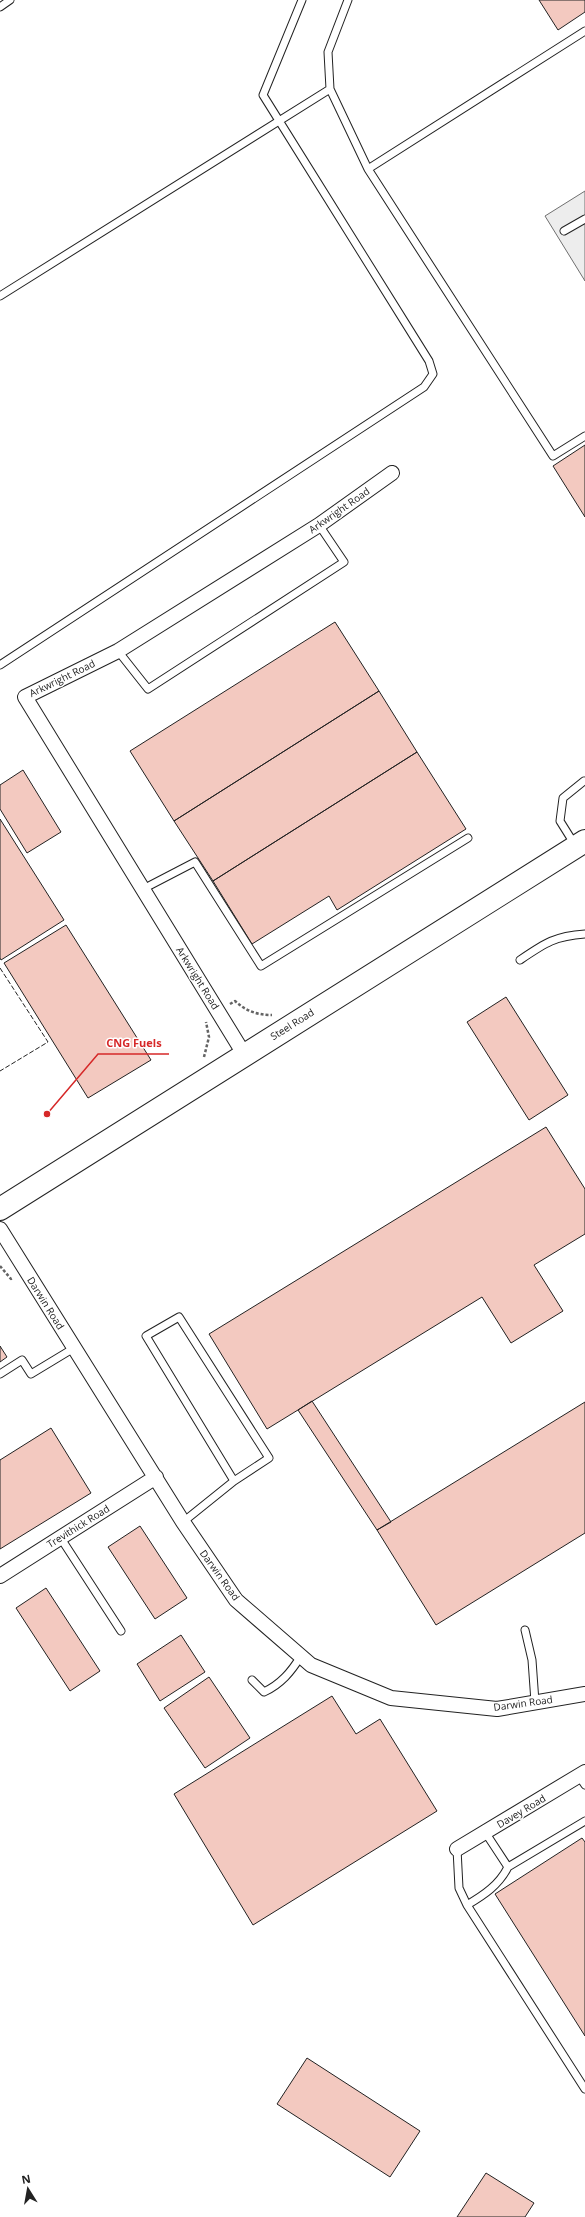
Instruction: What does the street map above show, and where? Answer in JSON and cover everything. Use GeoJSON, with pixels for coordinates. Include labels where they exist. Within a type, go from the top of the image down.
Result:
{"type":"FeatureCollection","features":[{"type":"Feature","properties":{"kind":"main road","name":"Steel Road"},"geometry":{"type":"LineString","coordinates":[[0,1209],[244,1054],[581,844]]}},
{"type":"Feature","properties":{"kind":"street","name":"Arkwright Road"},"geometry":{"type":"LineString","coordinates":[[244,1054],[25,696],[118,651],[320,526],[392,473]]}},
{"type":"Feature","properties":{"kind":"street","name":"Darwin Road"},"geometry":{"type":"LineString","coordinates":[[0,1229],[183,1522],[236,1600],[311,1665],[391,1698],[497,1709],[585,1694]]}},
{"type":"Feature","properties":{"kind":"street","name":"Trevithick Road"},"geometry":{"type":"LineString","coordinates":[[0,1576],[156,1477]]}},
{"type":"Feature","properties":{"kind":"street","name":"Davey Road"},"geometry":{"type":"LineString","coordinates":[[457,1849],[583,1778]]}},
{"type":"Feature","properties":{"kind":"lane"},"geometry":{"type":"LineString","coordinates":[[0,8],[10,0]]}},
{"type":"Feature","properties":{"kind":"lane"},"geometry":{"type":"LineString","coordinates":[[0,665],[424,387],[433,374],[429,361],[263,95],[302,0]]}},
{"type":"Feature","properties":{"kind":"lane"},"geometry":{"type":"LineString","coordinates":[[348,0],[328,52],[330,89],[368,169],[553,456],[585,436]]}},
{"type":"Feature","properties":{"kind":"lane"},"geometry":{"type":"LineString","coordinates":[[368,169],[585,31]]}},
{"type":"Feature","properties":{"kind":"lane"},"geometry":{"type":"LineString","coordinates":[[0,296],[330,89]]}},
{"type":"Feature","properties":{"kind":"lane"},"geometry":{"type":"LineString","coordinates":[[564,231],[585,218]]}},
{"type":"Feature","properties":{"kind":"lane"},"geometry":{"type":"LineString","coordinates":[[118,651],[148,689],[344,562],[320,526]]}},
{"type":"Feature","properties":{"kind":"lane"},"geometry":{"type":"LineString","coordinates":[[581,844],[560,821],[562,798],[584,781]]}},
{"type":"Feature","properties":{"kind":"lane"},"geometry":{"type":"LineString","coordinates":[[143,889],[194,862],[261,966],[468,838]]}},
{"type":"Feature","properties":{"kind":"lane"},"geometry":{"type":"LineString","coordinates":[[520,960],[543,944],[562,936],[585,934]]}},
{"type":"Feature","properties":{"kind":"lane"},"geometry":{"type":"LineString","coordinates":[[183,1522],[234,1481],[268,1458],[179,1317],[146,1336],[234,1481]]}},
{"type":"Feature","properties":{"kind":"lane"},"geometry":{"type":"LineString","coordinates":[[0,1374],[22,1360],[32,1374],[74,1348]]}},
{"type":"Feature","properties":{"kind":"lane"},"geometry":{"type":"LineString","coordinates":[[60,1537],[121,1631]]}},
{"type":"Feature","properties":{"kind":"lane"},"geometry":{"type":"LineString","coordinates":[[525,1630],[532,1660],[535,1702]]}},
{"type":"Feature","properties":{"kind":"lane"},"geometry":{"type":"LineString","coordinates":[[252,1680],[264,1692],[276,1686],[290,1672],[301,1656]]}},
{"type":"Feature","properties":{"kind":"lane"},"geometry":{"type":"LineString","coordinates":[[467,1905],[493,1888],[503,1878],[508,1868],[585,1821]]}},
{"type":"Feature","properties":{"kind":"lane"},"geometry":{"type":"LineString","coordinates":[[485,1832],[508,1868]]}},
{"type":"Feature","properties":{"kind":"lane"},"geometry":{"type":"LineString","coordinates":[[457,1849],[459,1888],[467,1905],[585,2089]]}},
{"type":"Feature","properties":{"kind":"path"},"geometry":{"type":"LineString","coordinates":[[201,1060],[206,1055],[210,1037],[206,1019],[218,1011],[235,1001],[244,1010],[259,1014],[271,1015],[278,1013]]}},
{"type":"Feature","properties":{"kind":"shaded area"},"geometry":{"type":"Polygon","coordinates":[[[585,191],[585,281],[545,216],[585,191]]]}},
{"type":"Feature","properties":{"kind":"building"},"geometry":{"type":"Polygon","coordinates":[[[539,0],[585,0],[585,12],[558,30],[539,0]]]}},
{"type":"Feature","properties":{"kind":"building"},"geometry":{"type":"Polygon","coordinates":[[[585,445],[585,517],[553,466],[585,445]]]}},
{"type":"Feature","properties":{"kind":"building"},"geometry":{"type":"Polygon","coordinates":[[[335,622],[379,691],[174,821],[130,751],[335,622]]]}},
{"type":"Feature","properties":{"kind":"building"},"geometry":{"type":"Polygon","coordinates":[[[379,691],[417,752],[213,881],[174,821],[379,691]]]}},
{"type":"Feature","properties":{"kind":"building"},"geometry":{"type":"Polygon","coordinates":[[[417,752],[466,829],[337,910],[329,896],[252,944],[213,881],[417,752]]]}},
{"type":"Feature","properties":{"kind":"building"},"geometry":{"type":"Polygon","coordinates":[[[23,770],[61,832],[27,853],[0,809],[0,785],[23,770]]]}},
{"type":"Feature","properties":{"kind":"building"},"geometry":{"type":"Polygon","coordinates":[[[0,819],[64,920],[1,960],[0,958],[0,819]]]}},
{"type":"Feature","properties":{"kind":"building"},"geometry":{"type":"Polygon","coordinates":[[[66,925],[151,1060],[88,1098],[4,963],[66,925]]]}},
{"type":"Feature","properties":{"kind":"building"},"geometry":{"type":"Polygon","coordinates":[[[506,997],[568,1095],[529,1120],[467,1022],[506,997]]]}},
{"type":"Feature","properties":{"kind":"building"},"geometry":{"type":"Polygon","coordinates":[[[546,1127],[585,1189],[585,1234],[534,1265],[563,1311],[511,1343],[482,1297],[267,1429],[209,1334],[546,1127]]]}},
{"type":"Feature","properties":{"kind":"building"},"geometry":{"type":"Polygon","coordinates":[[[0,1346],[7,1357],[0,1362],[0,1346]]]}},
{"type":"Feature","properties":{"kind":"building"},"geometry":{"type":"Polygon","coordinates":[[[312,1401],[391,1522],[377,1530],[298,1410],[312,1401]]]}},
{"type":"Feature","properties":{"kind":"building"},"geometry":{"type":"Polygon","coordinates":[[[585,1402],[585,1533],[436,1625],[377,1530],[585,1402]]]}},
{"type":"Feature","properties":{"kind":"building"},"geometry":{"type":"Polygon","coordinates":[[[51,1428],[91,1493],[0,1549],[0,1460],[51,1428]]]}},
{"type":"Feature","properties":{"kind":"building"},"geometry":{"type":"Polygon","coordinates":[[[140,1526],[187,1598],[155,1619],[108,1547],[140,1526]]]}},
{"type":"Feature","properties":{"kind":"building"},"geometry":{"type":"Polygon","coordinates":[[[46,1588],[100,1671],[70,1691],[16,1608],[46,1588]]]}},
{"type":"Feature","properties":{"kind":"building"},"geometry":{"type":"Polygon","coordinates":[[[181,1635],[205,1672],[160,1701],[137,1664],[181,1635]]]}},
{"type":"Feature","properties":{"kind":"building"},"geometry":{"type":"Polygon","coordinates":[[[209,1677],[250,1738],[205,1768],[164,1708],[209,1677]]]}},
{"type":"Feature","properties":{"kind":"building"},"geometry":{"type":"Polygon","coordinates":[[[332,1696],[356,1734],[380,1719],[437,1811],[253,1925],[174,1794],[332,1696]]]}},
{"type":"Feature","properties":{"kind":"building"},"geometry":{"type":"Polygon","coordinates":[[[582,1838],[585,1842],[585,2036],[495,1894],[582,1838]]]}},
{"type":"Feature","properties":{"kind":"building"},"geometry":{"type":"Polygon","coordinates":[[[307,2058],[420,2131],[390,2177],[277,2104],[307,2058]]]}},
{"type":"Feature","properties":{"kind":"building"},"geometry":{"type":"Polygon","coordinates":[[[486,2173],[534,2203],[525,2217],[457,2217],[486,2173]]]}},
{"type":"Feature","properties":{"kind":"fence"},"geometry":{"type":"LineString","coordinates":[[0,968],[48,1042],[0,1071]]}},
{"type":"Feature","properties":{"kind":"place","name":"CNG Fuels"},"geometry":{"type":"Point","coordinates":[47,1114]}}]}
